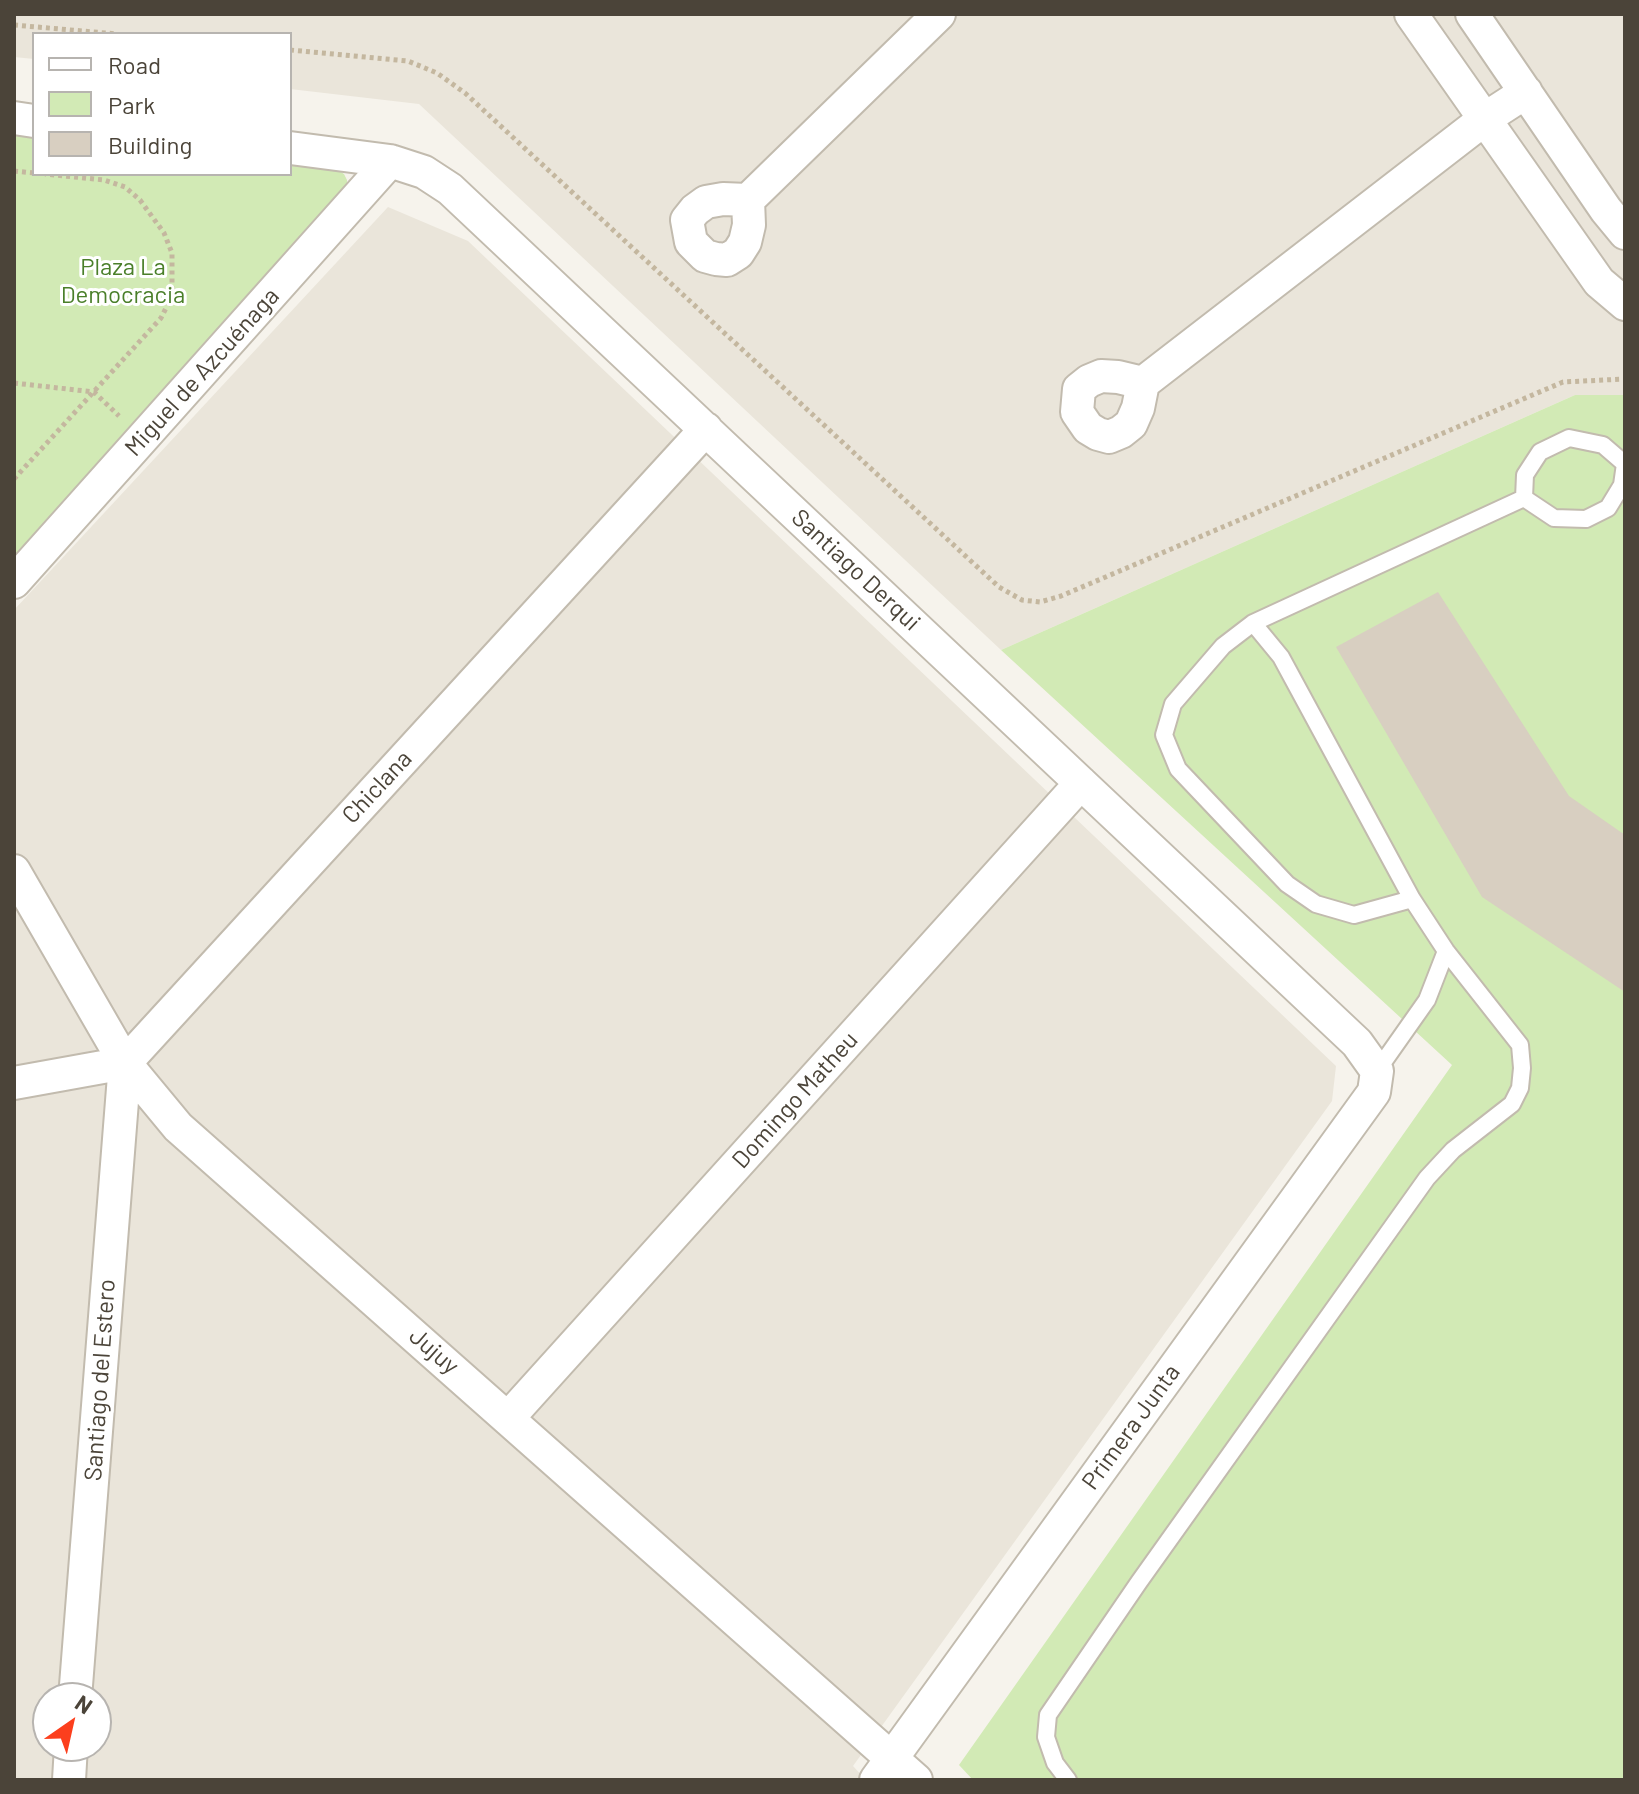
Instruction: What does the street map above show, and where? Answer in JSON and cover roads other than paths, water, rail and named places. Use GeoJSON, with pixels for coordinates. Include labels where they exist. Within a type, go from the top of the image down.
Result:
{"type":"FeatureCollection","features":[{"type":"Feature","properties":{"kind":"street"},"geometry":{"type":"LineString","coordinates":[[748,200],[939,14]]}},
{"type":"Feature","properties":{"kind":"street"},"geometry":{"type":"LineString","coordinates":[[1411,14],[1599,282],[1625,304]]}},
{"type":"Feature","properties":{"kind":"street"},"geometry":{"type":"LineString","coordinates":[[1472,14],[1526,92],[1619,215],[1560,228]]}},
{"type":"Feature","properties":{"kind":"street"},"geometry":{"type":"LineString","coordinates":[[1143,383],[1486,118],[1526,92]]}},
{"type":"Feature","properties":{"kind":"street","name":"Santiago Derqui"},"geometry":{"type":"LineString","coordinates":[[292,148],[390,161],[424,172],[450,189],[1357,1043],[1377,1071]]}},
{"type":"Feature","properties":{"kind":"street","name":"Miguel de Azcuénaga"},"geometry":{"type":"LineString","coordinates":[[14,582],[390,161]]}},
{"type":"Feature","properties":{"kind":"street","name":"Chiclana"},"geometry":{"type":"LineString","coordinates":[[125,1063],[706,429]]}},
{"type":"Feature","properties":{"kind":"street","name":"Domingo Matheu"},"geometry":{"type":"LineString","coordinates":[[509,1417],[1081,783]]}},
{"type":"Feature","properties":{"kind":"street","name":"Jujuy"},"geometry":{"type":"LineString","coordinates":[[14,871],[125,1063],[178,1127],[509,1417],[884,1768],[916,1780]]}},
{"type":"Feature","properties":{"kind":"street"},"geometry":{"type":"LineString","coordinates":[[14,1083],[125,1063]]}},
{"type":"Feature","properties":{"kind":"street","name":"Santiago del Estero"},"geometry":{"type":"LineString","coordinates":[[76,1682],[125,1063]]}},
{"type":"Feature","properties":{"kind":"street","name":"Primera Junta"},"geometry":{"type":"LineString","coordinates":[[884,1768],[1374,1092],[1377,1071]]}},
{"type":"Feature","properties":{"kind":"lane"},"geometry":{"type":"LineString","coordinates":[[1569,438],[1603,445],[1625,464],[1622,485],[1608,508],[1586,519],[1554,518],[1524,498],[1525,475],[1540,452],[1569,438]]}},
{"type":"Feature","properties":{"kind":"lane"},"geometry":{"type":"LineString","coordinates":[[1412,899],[1354,915],[1316,904],[1287,884],[1178,769],[1164,735],[1173,704],[1223,646],[1253,623],[1524,498]]}},
{"type":"Feature","properties":{"kind":"lane"},"geometry":{"type":"LineString","coordinates":[[1068,1780],[1055,1763],[1046,1737],[1048,1715],[1427,1178],[1453,1150],[1512,1104],[1520,1088],[1520,1045],[1446,951],[1412,899],[1281,657],[1253,623]]}},
{"type":"Feature","properties":{"kind":"lane"},"geometry":{"type":"LineString","coordinates":[[1377,1071],[1427,1000],[1446,951]]}},
{"type":"Feature","properties":{"kind":"park label","name":"Plaza La Democracia"},"geometry":{"type":"Point","coordinates":[123,281]}}]}
